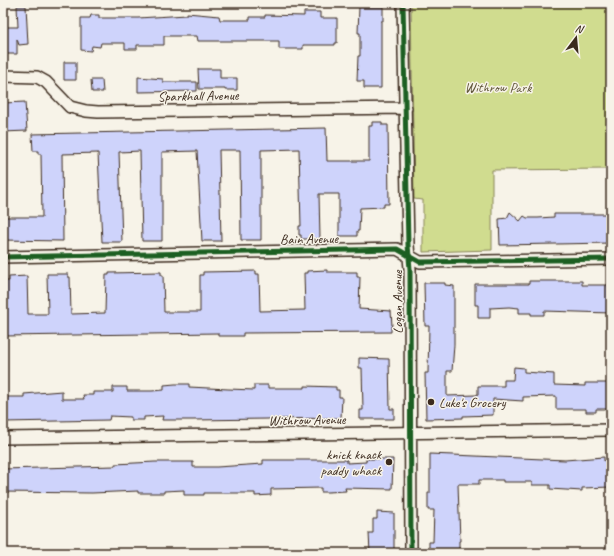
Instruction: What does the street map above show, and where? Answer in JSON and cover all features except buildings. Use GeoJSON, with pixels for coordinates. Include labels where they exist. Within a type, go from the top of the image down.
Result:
{"type":"FeatureCollection","features":[{"type":"Feature","properties":{"kind":"street","name":"Logan Avenue"},"geometry":{"type":"LineString","coordinates":[[403,3],[408,255],[410,269],[409,339],[412,434],[411,553]]}},
{"type":"Feature","properties":{"kind":"street","name":"Sparkhall Avenue"},"geometry":{"type":"LineString","coordinates":[[3,76],[37,76],[46,82],[70,107],[92,112],[406,108]]}},
{"type":"Feature","properties":{"kind":"street","name":"Bain Avenue"},"geometry":{"type":"LineString","coordinates":[[3,257],[398,249],[420,262],[611,259]]}},
{"type":"Feature","properties":{"kind":"street","name":"Withrow Avenue"},"geometry":{"type":"LineString","coordinates":[[3,438],[412,434],[611,430]]}},
{"type":"Feature","properties":{"kind":"green space","name":"Withrow Park"},"geometry":{"type":"Polygon","coordinates":[[[411,3],[611,3],[611,169],[492,170],[492,250],[423,252],[423,200],[414,199],[411,3]]]}},
{"type":"Feature","properties":{"kind":"cycle path"},"geometry":{"type":"LineString","coordinates":[[403,3],[408,245],[410,269],[411,553]]}},
{"type":"Feature","properties":{"kind":"cycle path"},"geometry":{"type":"LineString","coordinates":[[3,257],[397,249],[420,262],[611,259]]}},
{"type":"Feature","properties":{"kind":"place","name":"Luke's Grocery"},"geometry":{"type":"Point","coordinates":[431,402]}},
{"type":"Feature","properties":{"kind":"place","name":"knick knack paddy whack"},"geometry":{"type":"Point","coordinates":[389,462]}}]}
